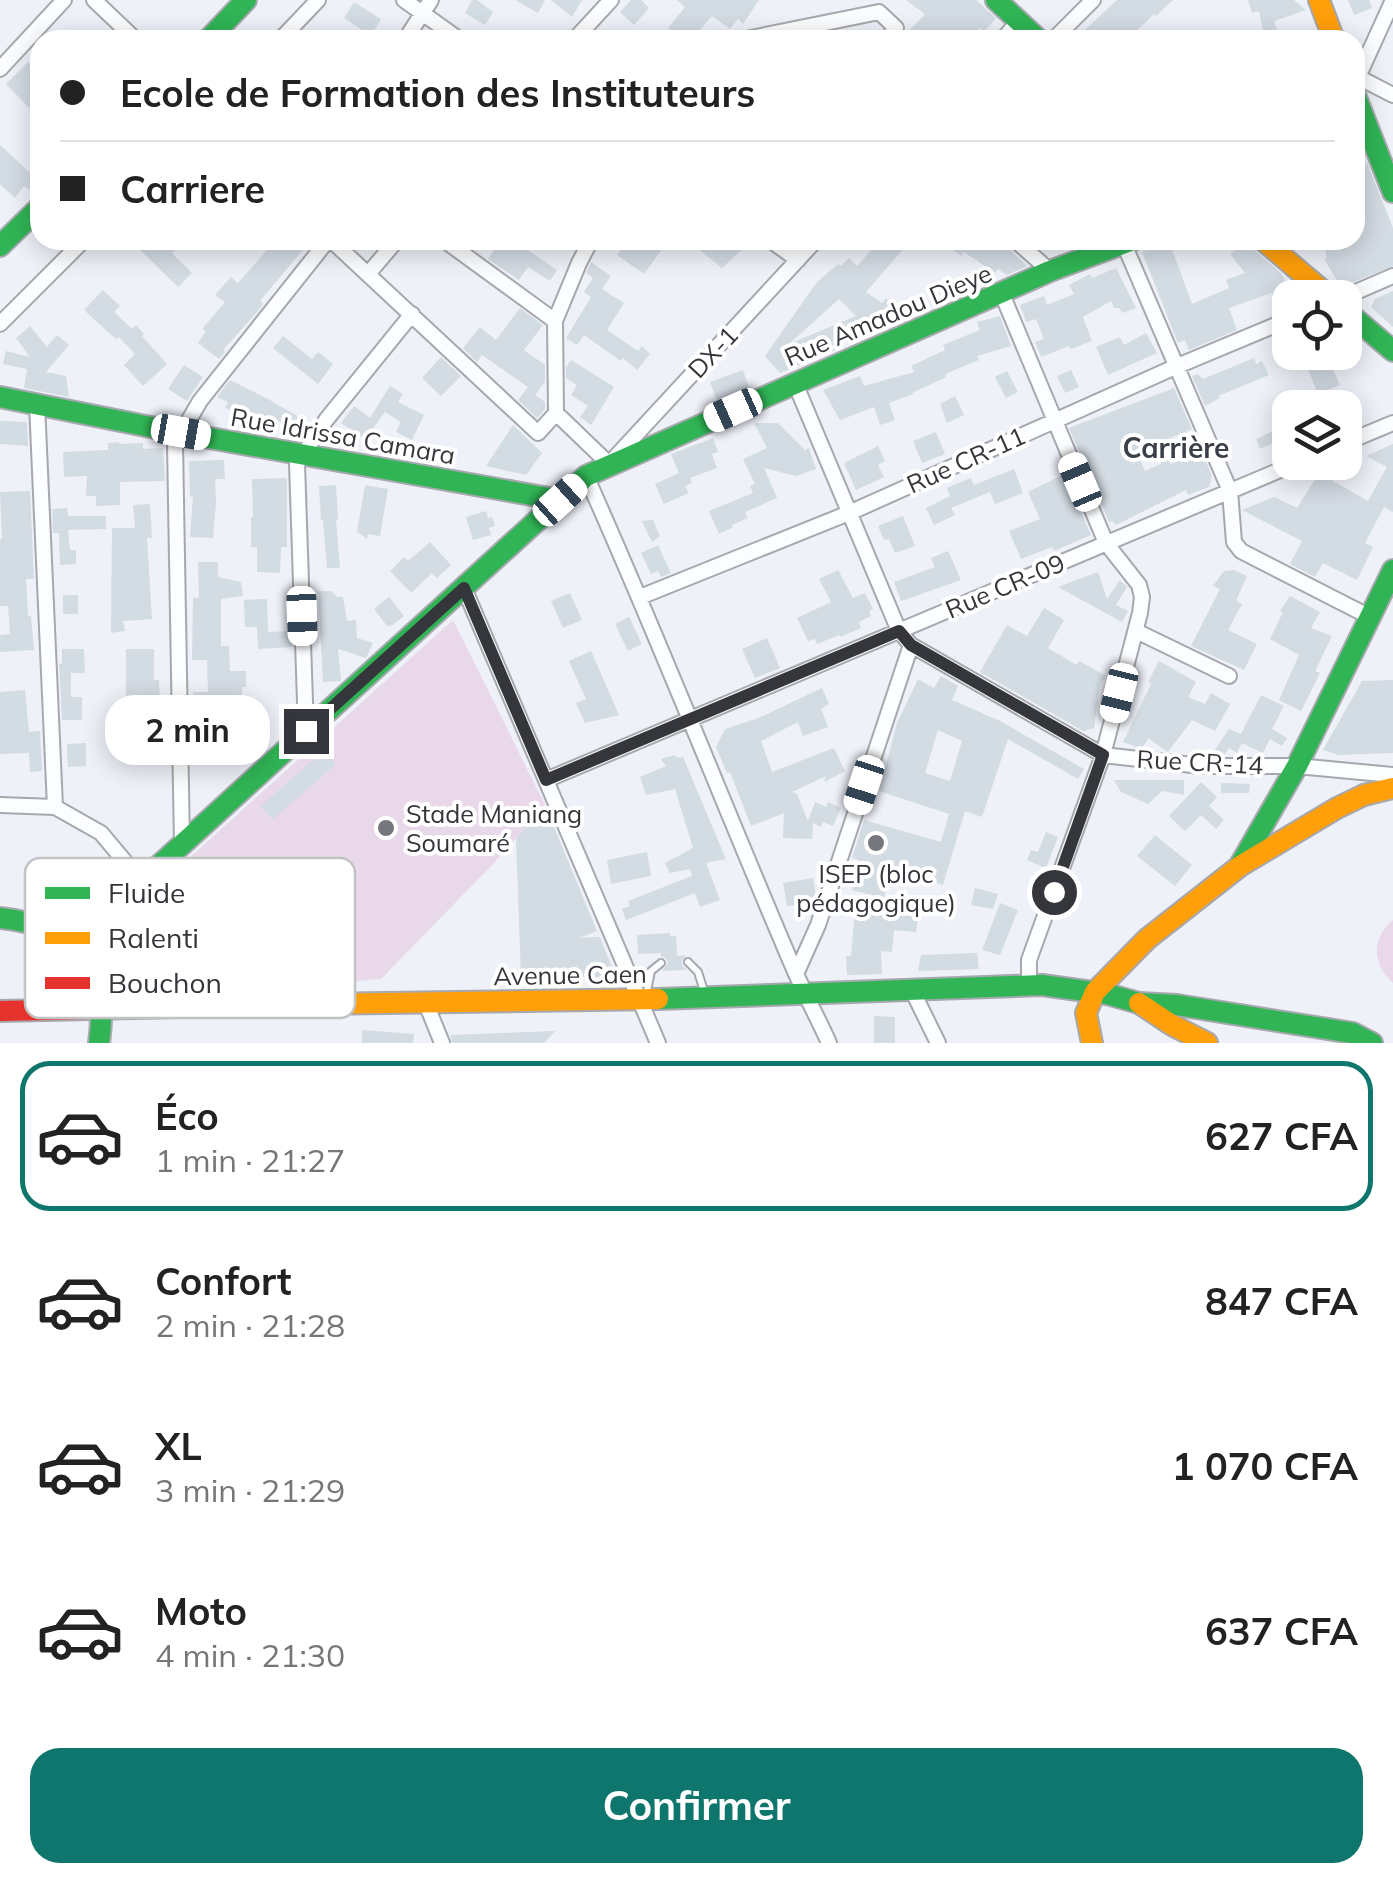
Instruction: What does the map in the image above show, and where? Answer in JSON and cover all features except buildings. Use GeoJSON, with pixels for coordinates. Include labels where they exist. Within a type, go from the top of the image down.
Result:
{"type":"FeatureCollection","features":[{"type":"Feature","properties":{"kind":"main road"},"geometry":{"type":"LineString","coordinates":[[218,30],[246,0]]}},
{"type":"Feature","properties":{"kind":"main road"},"geometry":{"type":"LineString","coordinates":[[996,0],[1028,30]]}},
{"type":"Feature","properties":{"kind":"main road"},"geometry":{"type":"LineString","coordinates":[[1319,0],[1330,30]]}},
{"type":"Feature","properties":{"kind":"main road"},"geometry":{"type":"LineString","coordinates":[[1365,143],[1393,192]]}},
{"type":"Feature","properties":{"kind":"main road"},"geometry":{"type":"LineString","coordinates":[[0,246],[30,217]]}},
{"type":"Feature","properties":{"kind":"main road","name":"Rue Amadou Dieye"},"geometry":{"type":"LineString","coordinates":[[168,858],[586,476],[1050,271],[1106,250]]}},
{"type":"Feature","properties":{"kind":"main road"},"geometry":{"type":"LineString","coordinates":[[1274,250],[1310,280]]}},
{"type":"Feature","properties":{"kind":"main road"},"geometry":{"type":"LineString","coordinates":[[1362,325],[1393,351]]}},
{"type":"Feature","properties":{"kind":"main road","name":"Rue Idrissa Camara"},"geometry":{"type":"LineString","coordinates":[[0,397],[560,500]]}},
{"type":"Feature","properties":{"kind":"main road"},"geometry":{"type":"LineString","coordinates":[[1240,866],[1298,766],[1393,570]]}},
{"type":"Feature","properties":{"kind":"main road"},"geometry":{"type":"LineString","coordinates":[[1092,1043],[1086,1013],[1095,992],[1147,939],[1240,866],[1337,808],[1393,788]]}},
{"type":"Feature","properties":{"kind":"main road"},"geometry":{"type":"LineString","coordinates":[[0,918],[25,920]]}},
{"type":"Feature","properties":{"kind":"main road","name":"Avenue Caen"},"geometry":{"type":"LineString","coordinates":[[355,1003],[642,999],[1029,985],[1353,1033],[1372,1043]]}},
{"type":"Feature","properties":{"kind":"main road","name":"Avenue Caen"},"geometry":{"type":"LineString","coordinates":[[1139,1004],[1207,1043]]}},
{"type":"Feature","properties":{"kind":"main road","name":"Avenue Caen"},"geometry":{"type":"LineString","coordinates":[[0,1011],[25,1010]]}},
{"type":"Feature","properties":{"kind":"main road"},"geometry":{"type":"LineString","coordinates":[[100,1043],[103,1018]]}},
{"type":"Feature","properties":{"kind":"street"},"geometry":{"type":"LineString","coordinates":[[36,30],[64,0]]}},
{"type":"Feature","properties":{"kind":"street"},"geometry":{"type":"LineString","coordinates":[[94,0],[126,30]]}},
{"type":"Feature","properties":{"kind":"street"},"geometry":{"type":"LineString","coordinates":[[290,30],[318,0]]}},
{"type":"Feature","properties":{"kind":"street"},"geometry":{"type":"LineString","coordinates":[[404,0],[427,7],[450,30]]}},
{"type":"Feature","properties":{"kind":"street"},"geometry":{"type":"LineString","coordinates":[[584,30],[612,0]]}},
{"type":"Feature","properties":{"kind":"street"},"geometry":{"type":"LineString","coordinates":[[1064,30],[1093,0]]}},
{"type":"Feature","properties":{"kind":"street"},"geometry":{"type":"LineString","coordinates":[[1365,63],[1393,0]]}},
{"type":"Feature","properties":{"kind":"street"},"geometry":{"type":"LineString","coordinates":[[412,30],[427,7]]}},
{"type":"Feature","properties":{"kind":"street"},"geometry":{"type":"LineString","coordinates":[[791,30],[879,12],[894,30]]}},
{"type":"Feature","properties":{"kind":"street"},"geometry":{"type":"LineString","coordinates":[[1011,30],[1019,21]]}},
{"type":"Feature","properties":{"kind":"street"},"geometry":{"type":"LineString","coordinates":[[0,69],[30,37]]}},
{"type":"Feature","properties":{"kind":"street"},"geometry":{"type":"LineString","coordinates":[[1365,86],[1393,95]]}},
{"type":"Feature","properties":{"kind":"street"},"geometry":{"type":"LineString","coordinates":[[0,324],[74,250]]}},
{"type":"Feature","properties":{"kind":"street"},"geometry":{"type":"LineString","coordinates":[[182,845],[174,444],[200,400],[322,250]]}},
{"type":"Feature","properties":{"kind":"street"},"geometry":{"type":"LineString","coordinates":[[341,250],[538,433],[556,413],[554,321],[585,250]]}},
{"type":"Feature","properties":{"kind":"street"},"geometry":{"type":"LineString","coordinates":[[368,274],[388,250]]}},
{"type":"Feature","properties":{"kind":"street"},"geometry":{"type":"LineString","coordinates":[[458,250],[554,321]]}},
{"type":"Feature","properties":{"kind":"street"},"geometry":{"type":"LineString","coordinates":[[784,250],[798,260]]}},
{"type":"Feature","properties":{"kind":"street","name":"DX-1"},"geometry":{"type":"LineString","coordinates":[[609,464],[807,250]]}},
{"type":"Feature","properties":{"kind":"street"},"geometry":{"type":"LineString","coordinates":[[1026,250],[1050,271]]}},
{"type":"Feature","properties":{"kind":"street"},"geometry":{"type":"LineString","coordinates":[[1131,250],[1176,368],[1230,492],[1234,542],[1241,551],[1370,617]]}},
{"type":"Feature","properties":{"kind":"street"},"geometry":{"type":"LineString","coordinates":[[1362,289],[1393,276]]}},
{"type":"Feature","properties":{"kind":"street"},"geometry":{"type":"LineString","coordinates":[[1002,294],[1106,544],[1138,585],[1142,597],[1103,755],[1029,960],[1029,985]]}},
{"type":"Feature","properties":{"kind":"street"},"geometry":{"type":"LineString","coordinates":[[306,731],[297,464],[326,420],[412,314]]}},
{"type":"Feature","properties":{"kind":"street","name":"Rue CR-11"},"geometry":{"type":"LineString","coordinates":[[640,596],[848,512],[1272,328]]}},
{"type":"Feature","properties":{"kind":"street","name":"Rue CR-14"},"geometry":{"type":"LineString","coordinates":[[794,383],[899,631],[911,645],[1103,755],[1201,766],[1298,766],[1393,775]]}},
{"type":"Feature","properties":{"kind":"street"},"geometry":{"type":"LineString","coordinates":[[37,404],[55,807]]}},
{"type":"Feature","properties":{"kind":"street"},"geometry":{"type":"LineString","coordinates":[[556,413],[609,464]]}},
{"type":"Feature","properties":{"kind":"street"},"geometry":{"type":"LineString","coordinates":[[1362,436],[1393,423]]}},
{"type":"Feature","properties":{"kind":"street","name":"Rue CR-09"},"geometry":{"type":"LineString","coordinates":[[546,780],[1272,473]]}},
{"type":"Feature","properties":{"kind":"street"},"geometry":{"type":"LineString","coordinates":[[586,476],[640,596],[796,974],[829,1043]]}},
{"type":"Feature","properties":{"kind":"street"},"geometry":{"type":"LineString","coordinates":[[464,588],[658,1043]]}},
{"type":"Feature","properties":{"kind":"street"},"geometry":{"type":"LineString","coordinates":[[1136,631],[1229,676]]}},
{"type":"Feature","properties":{"kind":"street"},"geometry":{"type":"LineString","coordinates":[[796,974],[818,924],[911,645]]}},
{"type":"Feature","properties":{"kind":"street"},"geometry":{"type":"LineString","coordinates":[[0,805],[55,807],[101,833],[122,858]]}},
{"type":"Feature","properties":{"kind":"street"},"geometry":{"type":"LineString","coordinates":[[911,988],[938,1043]]}},
{"type":"Feature","properties":{"kind":"street"},"geometry":{"type":"LineString","coordinates":[[425,1001],[442,1043]]}},
{"type":"Feature","properties":{"kind":"lane"},"geometry":{"type":"LineString","coordinates":[[688,962],[698,972],[706,997]]}},
{"type":"Feature","properties":{"kind":"lane"},"geometry":{"type":"LineString","coordinates":[[642,999],[651,972],[662,963]]}},
{"type":"Feature","properties":{"kind":"shaded area","name":"Stade Maniang Soumaré"},"geometry":{"type":"Polygon","coordinates":[[[453,620],[545,805],[381,979],[355,981],[355,858],[189,858],[453,620]]]}},
{"type":"Feature","properties":{"kind":"shaded area"},"geometry":{"type":"Polygon","coordinates":[[[1393,920],[1393,983],[1381,968],[1377,952],[1381,935],[1393,920]]]}},
{"type":"Feature","properties":{"kind":"traffic: fast"},"geometry":{"type":"LineString","coordinates":[[218,30],[246,0]]}},
{"type":"Feature","properties":{"kind":"traffic: fast"},"geometry":{"type":"LineString","coordinates":[[996,0],[1028,30]]}},
{"type":"Feature","properties":{"kind":"traffic: fast"},"geometry":{"type":"LineString","coordinates":[[1365,121],[1393,192]]}},
{"type":"Feature","properties":{"kind":"traffic: fast"},"geometry":{"type":"LineString","coordinates":[[0,246],[30,217]]}},
{"type":"Feature","properties":{"kind":"traffic: fast"},"geometry":{"type":"LineString","coordinates":[[167,858],[586,476],[1050,271],[1106,250]]}},
{"type":"Feature","properties":{"kind":"traffic: fast"},"geometry":{"type":"LineString","coordinates":[[1362,325],[1393,351]]}},
{"type":"Feature","properties":{"kind":"traffic: fast"},"geometry":{"type":"LineString","coordinates":[[0,397],[560,500]]}},
{"type":"Feature","properties":{"kind":"traffic: fast"},"geometry":{"type":"LineString","coordinates":[[1240,865],[1297,766],[1393,570]]}},
{"type":"Feature","properties":{"kind":"traffic: fast"},"geometry":{"type":"LineString","coordinates":[[0,918],[25,923]]}},
{"type":"Feature","properties":{"kind":"traffic: fast"},"geometry":{"type":"LineString","coordinates":[[658,999],[1042,985],[1353,1033],[1372,1043]]}},
{"type":"Feature","properties":{"kind":"traffic: fast"},"geometry":{"type":"LineString","coordinates":[[99,1043],[101,1018]]}},
{"type":"Feature","properties":{"kind":"traffic: slow"},"geometry":{"type":"LineString","coordinates":[[1319,0],[1330,30]]}},
{"type":"Feature","properties":{"kind":"traffic: slow"},"geometry":{"type":"LineString","coordinates":[[1275,250],[1310,280]]}},
{"type":"Feature","properties":{"kind":"traffic: slow"},"geometry":{"type":"LineString","coordinates":[[1092,1043],[1086,1013],[1095,992],[1147,939],[1240,866],[1337,808],[1364,795],[1393,788]]}},
{"type":"Feature","properties":{"kind":"traffic: slow"},"geometry":{"type":"LineString","coordinates":[[355,1003],[658,999]]}},
{"type":"Feature","properties":{"kind":"traffic: slow"},"geometry":{"type":"LineString","coordinates":[[1139,1003],[1207,1043]]}},
{"type":"Feature","properties":{"kind":"traffic: jam"},"geometry":{"type":"LineString","coordinates":[[0,1011],[25,1010]]}},
{"type":"Feature","properties":{"kind":"place","name":"Stade Maniang Soumaré"},"geometry":{"type":"Point","coordinates":[386,828]}},
{"type":"Feature","properties":{"kind":"place","name":"ISEP (bloc pédagogique)"},"geometry":{"type":"Point","coordinates":[876,843]}},
{"type":"Feature","properties":{"kind":"district","name":"Carrière"},"geometry":{"type":"Point","coordinates":[1176,448]}},
{"type":"Feature","properties":{"kind":"route"},"geometry":{"type":"LineString","coordinates":[[306,731],[464,588],[546,780],[899,631],[911,645],[1103,755],[1054,892]]}}]}
